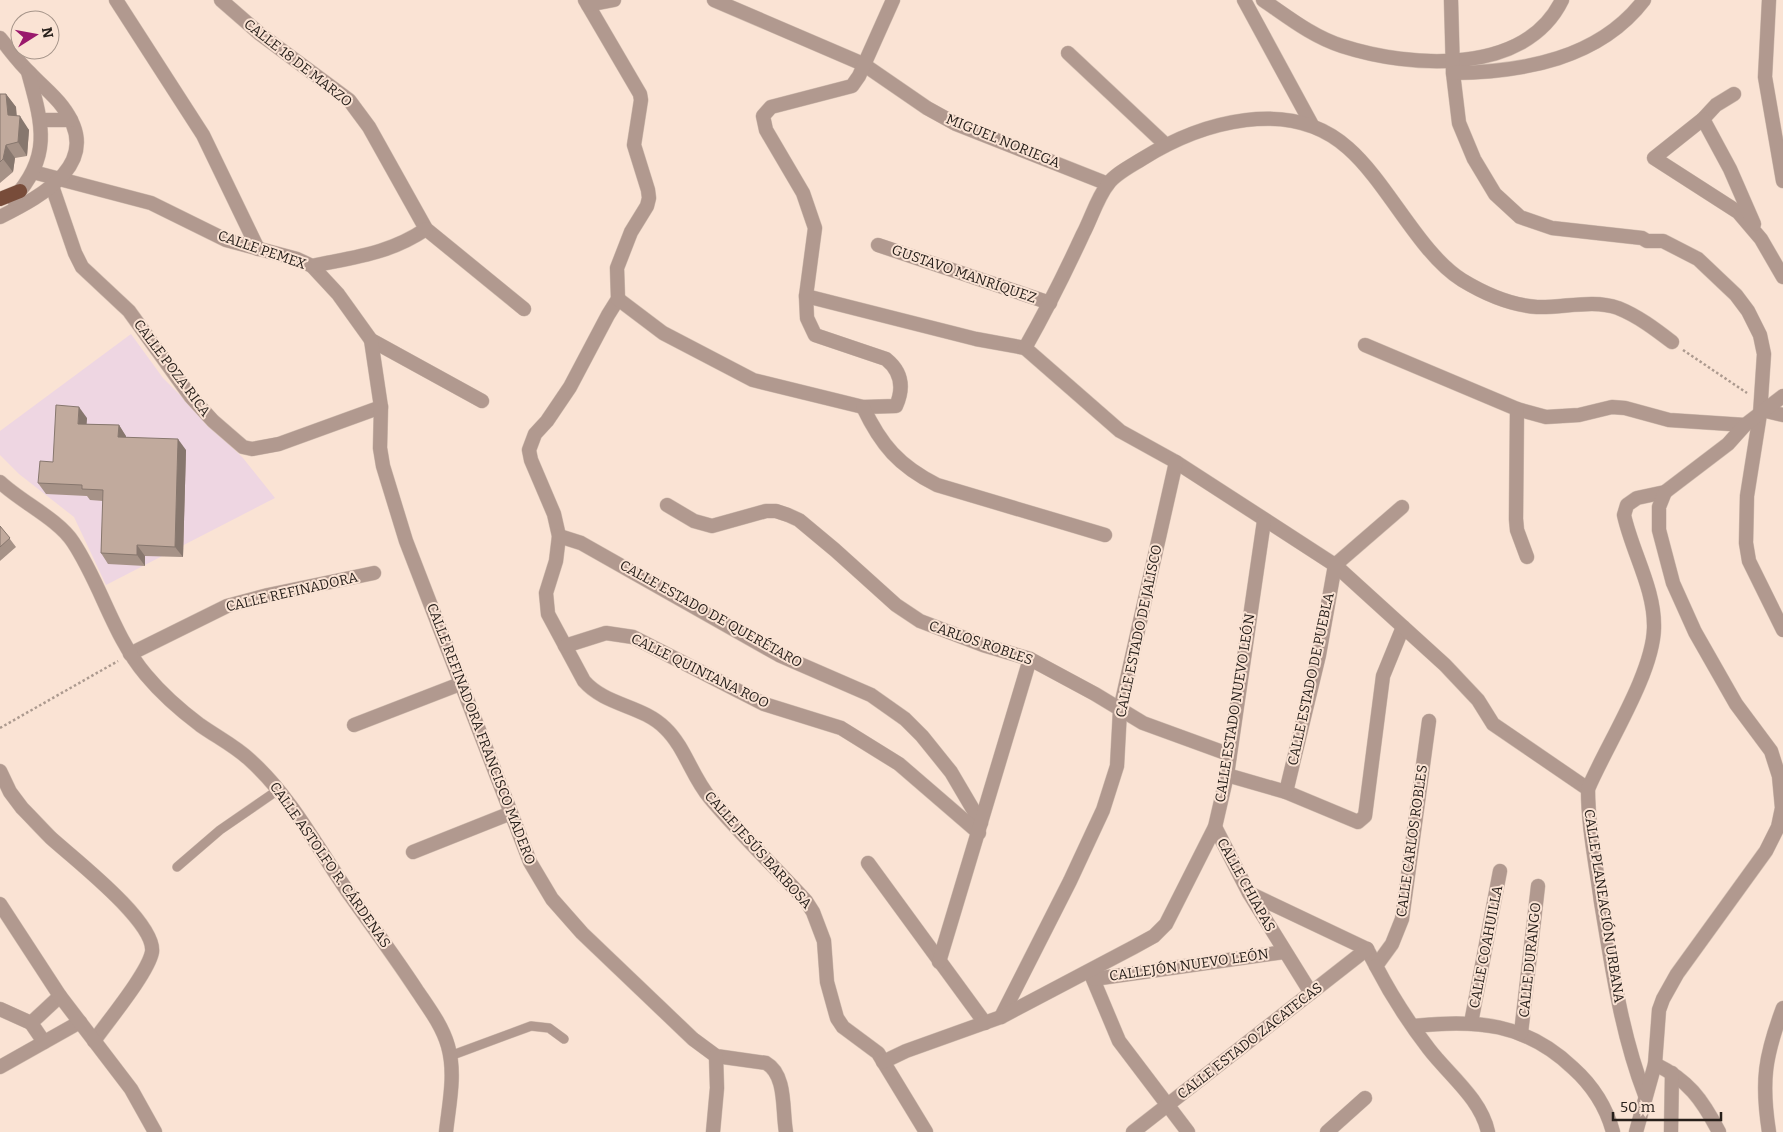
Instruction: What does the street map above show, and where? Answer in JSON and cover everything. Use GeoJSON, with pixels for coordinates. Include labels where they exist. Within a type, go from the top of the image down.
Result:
{"type":"FeatureCollection","features":[{"type":"Feature","properties":{"kind":"highway"},"geometry":{"type":"LineString","coordinates":[[0,199],[20,191]]}},
{"type":"Feature","properties":{"kind":"street"},"geometry":{"type":"LineString","coordinates":[[116,0],[204,136],[258,249]]}},
{"type":"Feature","properties":{"kind":"street"},"geometry":{"type":"LineString","coordinates":[[614,0],[586,3],[638,87],[642,100],[634,145],[649,198],[617,268],[618,300],[663,333],[753,380],[863,407],[896,406],[901,394],[900,381],[895,366],[886,359],[815,335],[807,318],[806,296],[815,228],[803,193],[766,130],[763,113],[777,105],[852,86],[859,76],[893,0]]}},
{"type":"Feature","properties":{"kind":"street","name":"MIGUEL NORIEGA"},"geometry":{"type":"LineString","coordinates":[[714,0],[863,64],[927,108],[956,124],[1108,184]]}},
{"type":"Feature","properties":{"kind":"street"},"geometry":{"type":"LineString","coordinates":[[1244,0],[1312,125]]}},
{"type":"Feature","properties":{"kind":"street"},"geometry":{"type":"LineString","coordinates":[[1263,0],[1303,27],[1341,46],[1397,60],[1502,71],[1574,53],[1603,39],[1624,23],[1644,0]]}},
{"type":"Feature","properties":{"kind":"street"},"geometry":{"type":"LineString","coordinates":[[1451,0],[1453,67],[1459,123],[1467,144],[1495,194],[1520,217],[1552,228],[1642,238],[1647,241],[1663,241],[1698,259],[1736,294],[1748,311],[1760,335],[1764,354],[1762,409],[1747,496],[1746,543],[1749,561],[1783,630]]}},
{"type":"Feature","properties":{"kind":"street"},"geometry":{"type":"LineString","coordinates":[[1453,67],[1511,48],[1528,39],[1546,23],[1562,0]]}},
{"type":"Feature","properties":{"kind":"street"},"geometry":{"type":"LineString","coordinates":[[1769,0],[1765,77],[1783,181]]}},
{"type":"Feature","properties":{"kind":"street","name":"CALLE 18 DE MARZO"},"geometry":{"type":"LineString","coordinates":[[225,1],[260,34],[355,106],[370,127],[426,229],[524,309]]}},
{"type":"Feature","properties":{"kind":"street"},"geometry":{"type":"LineString","coordinates":[[0,38],[28,72],[62,105],[71,120],[76,138],[76,154],[70,167],[57,183],[31,202],[0,217]]}},
{"type":"Feature","properties":{"kind":"street"},"geometry":{"type":"LineString","coordinates":[[1068,53],[1166,144]]}},
{"type":"Feature","properties":{"kind":"street"},"geometry":{"type":"LineString","coordinates":[[0,213],[20,191],[33,172],[39,155],[41,120],[28,72]]}},
{"type":"Feature","properties":{"kind":"street"},"geometry":{"type":"LineString","coordinates":[[1734,94],[1716,105],[1703,119],[1654,158],[1738,212],[1761,239]]}},
{"type":"Feature","properties":{"kind":"street"},"geometry":{"type":"LineString","coordinates":[[1703,119],[1730,169],[1761,239],[1783,277]]}},
{"type":"Feature","properties":{"kind":"street"},"geometry":{"type":"LineString","coordinates":[[41,120],[71,120]]}},
{"type":"Feature","properties":{"kind":"street"},"geometry":{"type":"LineString","coordinates":[[1025,348],[1050,303],[1108,184],[1166,144],[1198,130],[1226,123],[1280,120],[1312,125],[1326,131],[1364,163],[1432,252],[1455,276],[1501,300],[1536,306],[1588,304],[1617,308],[1652,326],[1672,342]]}},
{"type":"Feature","properties":{"kind":"street","name":"CALLE PEMEX"},"geometry":{"type":"LineString","coordinates":[[33,172],[57,183],[151,203],[226,240],[312,266],[338,294],[371,340],[482,401]]}},
{"type":"Feature","properties":{"kind":"street","name":"CALLE POZA RICA"},"geometry":{"type":"LineString","coordinates":[[57,183],[75,253],[82,267],[129,311],[191,396],[213,421],[243,447],[252,449],[279,444],[381,407]]}},
{"type":"Feature","properties":{"kind":"street"},"geometry":{"type":"LineString","coordinates":[[312,266],[388,250],[407,242],[426,229]]}},
{"type":"Feature","properties":{"kind":"street","name":"GUSTAVO MANRÍQUEZ"},"geometry":{"type":"LineString","coordinates":[[878,245],[1050,303]]}},
{"type":"Feature","properties":{"kind":"street"},"geometry":{"type":"LineString","coordinates":[[806,296],[976,339],[1025,348],[1120,431],[1176,462],[1335,565],[1445,664],[1478,700],[1493,724],[1588,789]]}},
{"type":"Feature","properties":{"kind":"street","name":"CALLE JESÚS BARBOSA"},"geometry":{"type":"LineString","coordinates":[[618,300],[608,315],[570,387],[530,443],[531,460],[554,514],[559,536],[556,561],[548,583],[546,601],[551,622],[584,681],[597,694],[647,714],[666,729],[674,738],[709,798],[806,901],[814,912],[824,941],[827,982],[837,1018],[843,1026],[872,1049],[883,1062],[926,1132]]}},
{"type":"Feature","properties":{"kind":"street","name":"CALLE REFINADORA FRANCISCO MADERO"},"geometry":{"type":"LineString","coordinates":[[371,340],[381,407],[380,448],[390,494],[460,684],[530,862],[552,899],[582,933],[692,1039],[716,1056],[766,1063],[772,1066],[780,1080],[786,1132]]}},
{"type":"Feature","properties":{"kind":"street"},"geometry":{"type":"LineString","coordinates":[[1365,345],[1517,410],[1546,417],[1579,415],[1605,409],[1625,408],[1669,420],[1745,425]]}},
{"type":"Feature","properties":{"kind":"street","name":"CALLE PLANEACIÓN URBANA"},"geometry":{"type":"LineString","coordinates":[[1645,1094],[1630,1057],[1611,964],[1589,830],[1588,789],[1639,681],[1651,648],[1654,629],[1649,592],[1624,514],[1627,505],[1638,498],[1665,492],[1728,444],[1762,409],[1783,396]]}},
{"type":"Feature","properties":{"kind":"street"},"geometry":{"type":"LineString","coordinates":[[863,407],[874,429],[890,452],[917,475],[937,485],[1105,535]]}},
{"type":"Feature","properties":{"kind":"street"},"geometry":{"type":"LineString","coordinates":[[1762,409],[1783,416]]}},
{"type":"Feature","properties":{"kind":"street"},"geometry":{"type":"LineString","coordinates":[[1517,410],[1516,519],[1517,530],[1527,557]]}},
{"type":"Feature","properties":{"kind":"street","name":"CALLE ESTADO DE JALISCO"},"geometry":{"type":"LineString","coordinates":[[1001,1017],[1103,810],[1117,766],[1120,710],[1176,462]]}},
{"type":"Feature","properties":{"kind":"street","name":"CALLE ASTOLFO R. CÁRDENAS"},"geometry":{"type":"LineString","coordinates":[[0,482],[72,541],[130,654],[169,699],[199,724],[250,759],[299,816],[441,1028],[450,1056],[451,1089],[446,1132]]}},
{"type":"Feature","properties":{"kind":"street"},"geometry":{"type":"LineString","coordinates":[[1636,1132],[1645,1094],[1655,1064],[1659,1010],[1663,999],[1677,974],[1766,851],[1778,827],[1782,808],[1779,776],[1771,751],[1736,704],[1695,632],[1673,583],[1659,530],[1658,507],[1665,492]]}},
{"type":"Feature","properties":{"kind":"street","name":"CARLOS ROBLES"},"geometry":{"type":"LineString","coordinates":[[667,505],[694,520],[712,526],[766,511],[776,511],[788,515],[799,520],[896,605],[920,621],[983,645],[1030,659],[1096,694],[1143,724],[1228,754]]}},
{"type":"Feature","properties":{"kind":"street"},"geometry":{"type":"LineString","coordinates":[[1335,565],[1402,507]]}},
{"type":"Feature","properties":{"kind":"street","name":"CALLE ESTADO NUEVO LEÓN"},"geometry":{"type":"LineString","coordinates":[[883,1062],[906,1051],[1001,1017],[1091,974],[1154,936],[1166,924],[1215,827],[1227,776],[1228,754],[1264,520]]}},
{"type":"Feature","properties":{"kind":"street","name":"CALLE ESTADO DE QUERÉTARO"},"geometry":{"type":"LineString","coordinates":[[559,536],[581,542],[779,655],[871,695],[905,719],[922,736],[951,772],[980,828]]}},
{"type":"Feature","properties":{"kind":"street","name":"CALLE ESTADO DE PUEBLA"},"geometry":{"type":"LineString","coordinates":[[1286,792],[1319,655],[1335,565]]}},
{"type":"Feature","properties":{"kind":"street","name":"CALLE REFINADORA"},"geometry":{"type":"LineString","coordinates":[[130,654],[227,606],[268,595],[374,573]]}},
{"type":"Feature","properties":{"kind":"street"},"geometry":{"type":"LineString","coordinates":[[1227,776],[1286,792],[1358,822],[1365,816],[1383,676],[1403,627]]}},
{"type":"Feature","properties":{"kind":"street","name":"CALLE QUINTANA ROO"},"geometry":{"type":"LineString","coordinates":[[565,646],[606,633],[633,637],[764,704],[841,728],[899,764],[980,828]]}},
{"type":"Feature","properties":{"kind":"street"},"geometry":{"type":"LineString","coordinates":[[939,962],[1030,659]]}},
{"type":"Feature","properties":{"kind":"street"},"geometry":{"type":"LineString","coordinates":[[354,725],[460,684]]}},
{"type":"Feature","properties":{"kind":"street","name":"CALLE CARLOS ROBLES"},"geometry":{"type":"LineString","coordinates":[[1376,966],[1392,944],[1402,919],[1429,721]]}},
{"type":"Feature","properties":{"kind":"street"},"geometry":{"type":"LineString","coordinates":[[0,770],[10,792],[22,808],[124,904],[147,932],[152,943],[151,954],[145,968],[94,1041]]}},
{"type":"Feature","properties":{"kind":"street"},"geometry":{"type":"LineString","coordinates":[[413,852],[510,813]]}},
{"type":"Feature","properties":{"kind":"street","name":"CALLE CHIAPAS"},"geometry":{"type":"LineString","coordinates":[[1215,827],[1249,893],[1311,993]]}},
{"type":"Feature","properties":{"kind":"street"},"geometry":{"type":"LineString","coordinates":[[868,863],[985,1023]]}},
{"type":"Feature","properties":{"kind":"street","name":"CALLE COAHUILLA"},"geometry":{"type":"LineString","coordinates":[[1471,1023],[1500,871]]}},
{"type":"Feature","properties":{"kind":"street","name":"CALLE DURANGO"},"geometry":{"type":"LineString","coordinates":[[1521,1034],[1538,886]]}},
{"type":"Feature","properties":{"kind":"street"},"geometry":{"type":"LineString","coordinates":[[1249,893],[1367,950],[1392,997],[1429,1048],[1472,1098],[1486,1120],[1488,1132]]}},
{"type":"Feature","properties":{"kind":"street"},"geometry":{"type":"LineString","coordinates":[[0,904],[60,996],[130,1089],[155,1132]]}},
{"type":"Feature","properties":{"kind":"street","name":"CALLE ESTADO ZACATECAS"},"geometry":{"type":"LineString","coordinates":[[1134,1132],[1367,950]]}},
{"type":"Feature","properties":{"kind":"street","name":"CALLEJÓN NUEVO LEÓN"},"geometry":{"type":"LineString","coordinates":[[1091,974],[1284,952]]}},
{"type":"Feature","properties":{"kind":"street"},"geometry":{"type":"LineString","coordinates":[[1091,974],[1119,1041],[1188,1132]]}},
{"type":"Feature","properties":{"kind":"street"},"geometry":{"type":"LineString","coordinates":[[31,1023],[60,996]]}},
{"type":"Feature","properties":{"kind":"street"},"geometry":{"type":"LineString","coordinates":[[0,1008],[31,1023],[44,1042]]}},
{"type":"Feature","properties":{"kind":"street"},"geometry":{"type":"LineString","coordinates":[[1769,1132],[1764,1102],[1765,1068],[1768,1051],[1783,1008]]}},
{"type":"Feature","properties":{"kind":"street"},"geometry":{"type":"LineString","coordinates":[[0,1067],[80,1022]]}},
{"type":"Feature","properties":{"kind":"street"},"geometry":{"type":"LineString","coordinates":[[1414,1026],[1483,1024],[1521,1034],[1543,1043],[1558,1054],[1589,1084],[1600,1100],[1613,1132]]}},
{"type":"Feature","properties":{"kind":"street"},"geometry":{"type":"LineString","coordinates":[[713,1132],[716,1056]]}},
{"type":"Feature","properties":{"kind":"street"},"geometry":{"type":"LineString","coordinates":[[1655,1064],[1672,1072],[1684,1081],[1698,1098],[1719,1132]]}},
{"type":"Feature","properties":{"kind":"street"},"geometry":{"type":"LineString","coordinates":[[1671,1132],[1672,1072]]}},
{"type":"Feature","properties":{"kind":"street"},"geometry":{"type":"LineString","coordinates":[[1327,1132],[1364,1098]]}},
{"type":"Feature","properties":{"kind":"lane"},"geometry":{"type":"LineString","coordinates":[[177,867],[220,830],[278,790]]}},
{"type":"Feature","properties":{"kind":"lane"},"geometry":{"type":"LineString","coordinates":[[450,1056],[531,1026],[549,1028],[564,1039]]}},
{"type":"Feature","properties":{"kind":"path"},"geometry":{"type":"LineString","coordinates":[[1672,342],[1762,409]]}},
{"type":"Feature","properties":{"kind":"path"},"geometry":{"type":"LineString","coordinates":[[0,728],[130,654]]}},
{"type":"Feature","properties":{"kind":"shaded area"},"geometry":{"type":"Polygon","coordinates":[[[131,334],[163,378],[243,458],[275,498],[106,585],[74,517],[19,474],[0,455],[0,431],[131,334]]]}},
{"type":"Feature","properties":{"kind":"building"},"geometry":{"type":"Polygon","coordinates":[[[0,94],[6,94],[8,115],[20,116],[18,142],[6,145],[3,159],[0,162],[0,94]]]}},
{"type":"Feature","properties":{"kind":"building"},"geometry":{"type":"Polygon","coordinates":[[[56,405],[79,407],[78,424],[119,425],[118,437],[178,439],[175,547],[137,545],[137,555],[101,553],[103,490],[82,489],[82,485],[38,483],[40,461],[53,462],[56,405]]]}},
{"type":"Feature","properties":{"kind":"building"},"geometry":{"type":"Polygon","coordinates":[[[0,526],[10,538],[0,547],[0,526]]]}}]}
